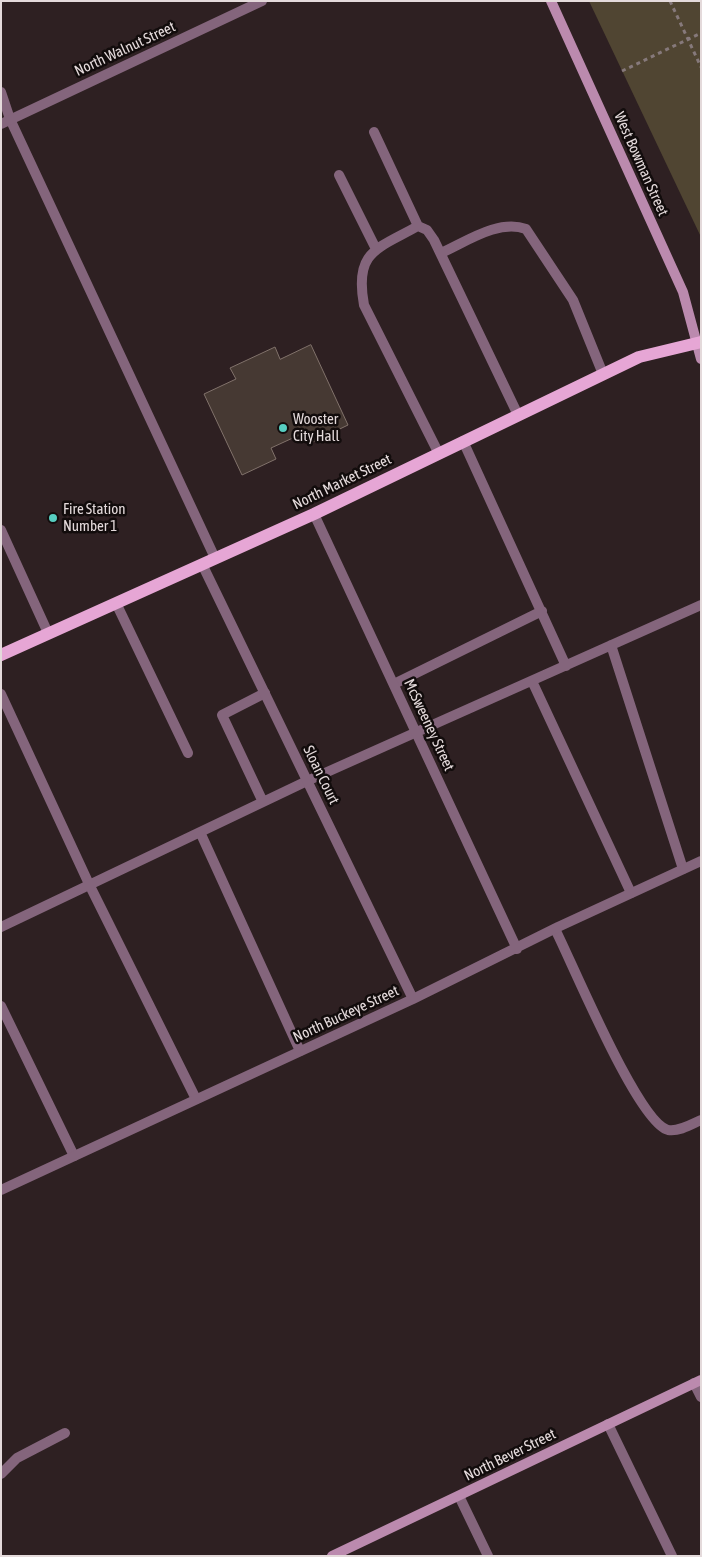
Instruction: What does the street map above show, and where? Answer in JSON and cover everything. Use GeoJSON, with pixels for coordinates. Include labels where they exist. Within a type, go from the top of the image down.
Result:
{"type":"FeatureCollection","features":[{"type":"Feature","properties":{"kind":"main road","name":"West Bowman Street"},"geometry":{"type":"LineString","coordinates":[[550,1],[683,292],[699,342],[701,360]]}},
{"type":"Feature","properties":{"kind":"main road","name":"North Market Street"},"geometry":{"type":"LineString","coordinates":[[1,655],[314,514],[438,452],[639,357],[699,342]]}},
{"type":"Feature","properties":{"kind":"main road","name":"North Bever Street"},"geometry":{"type":"LineString","coordinates":[[332,1556],[698,1382]]}},
{"type":"Feature","properties":{"kind":"street","name":"North Walnut Street"},"geometry":{"type":"LineString","coordinates":[[6,122],[262,1]]}},
{"type":"Feature","properties":{"kind":"street"},"geometry":{"type":"LineString","coordinates":[[1,92],[6,122],[215,558]]}},
{"type":"Feature","properties":{"kind":"street"},"geometry":{"type":"LineString","coordinates":[[374,132],[418,226],[428,230],[441,253],[518,415]]}},
{"type":"Feature","properties":{"kind":"street"},"geometry":{"type":"LineString","coordinates":[[339,175],[376,249]]}},
{"type":"Feature","properties":{"kind":"street"},"geometry":{"type":"LineString","coordinates":[[418,226],[376,249],[363,265],[361,285],[364,304],[438,452]]}},
{"type":"Feature","properties":{"kind":"street"},"geometry":{"type":"LineString","coordinates":[[441,253],[495,229],[509,226],[526,229],[573,300],[603,374]]}},
{"type":"Feature","properties":{"kind":"street"},"geometry":{"type":"LineString","coordinates":[[463,441],[566,666]]}},
{"type":"Feature","properties":{"kind":"street","name":"McSweeney Street"},"geometry":{"type":"LineString","coordinates":[[314,514],[516,949]]}},
{"type":"Feature","properties":{"kind":"street"},"geometry":{"type":"LineString","coordinates":[[1,530],[48,634]]}},
{"type":"Feature","properties":{"kind":"street","name":"Sloan Court"},"geometry":{"type":"LineString","coordinates":[[202,564],[413,999]]}},
{"type":"Feature","properties":{"kind":"street"},"geometry":{"type":"LineString","coordinates":[[116,603],[188,753]]}},
{"type":"Feature","properties":{"kind":"street"},"geometry":{"type":"LineString","coordinates":[[1,927],[307,781],[701,605]]}},
{"type":"Feature","properties":{"kind":"street"},"geometry":{"type":"LineString","coordinates":[[394,684],[542,611]]}},
{"type":"Feature","properties":{"kind":"street"},"geometry":{"type":"LineString","coordinates":[[611,645],[683,869]]}},
{"type":"Feature","properties":{"kind":"street"},"geometry":{"type":"LineString","coordinates":[[532,681],[631,893]]}},
{"type":"Feature","properties":{"kind":"street"},"geometry":{"type":"LineString","coordinates":[[1,694],[89,884],[196,1099]]}},
{"type":"Feature","properties":{"kind":"street"},"geometry":{"type":"LineString","coordinates":[[263,802],[222,715],[265,694]]}},
{"type":"Feature","properties":{"kind":"street"},"geometry":{"type":"LineString","coordinates":[[200,832],[300,1051]]}},
{"type":"Feature","properties":{"kind":"street","name":"North Buckeye Street"},"geometry":{"type":"LineString","coordinates":[[1,1190],[413,999],[555,929],[701,861]]}},
{"type":"Feature","properties":{"kind":"street"},"geometry":{"type":"LineString","coordinates":[[555,929],[607,1040],[631,1085],[655,1121],[668,1130],[676,1130],[701,1120]]}},
{"type":"Feature","properties":{"kind":"street"},"geometry":{"type":"LineString","coordinates":[[1,1006],[74,1156]]}},
{"type":"Feature","properties":{"kind":"street"},"geometry":{"type":"LineString","coordinates":[[698,1382],[701,1397]]}},
{"type":"Feature","properties":{"kind":"street"},"geometry":{"type":"LineString","coordinates":[[608,1424],[672,1556]]}},
{"type":"Feature","properties":{"kind":"street"},"geometry":{"type":"LineString","coordinates":[[1,1474],[17,1458],[65,1433]]}},
{"type":"Feature","properties":{"kind":"street"},"geometry":{"type":"LineString","coordinates":[[459,1496],[488,1556]]}},
{"type":"Feature","properties":{"kind":"path"},"geometry":{"type":"LineString","coordinates":[[670,1],[701,67]]}},
{"type":"Feature","properties":{"kind":"path"},"geometry":{"type":"LineString","coordinates":[[622,71],[701,34]]}},
{"type":"Feature","properties":{"kind":"shaded area"},"geometry":{"type":"Polygon","coordinates":[[[589,1],[701,1],[701,237],[589,1]]]}},
{"type":"Feature","properties":{"kind":"building"},"geometry":{"type":"Polygon","coordinates":[[[311,345],[348,425],[313,442],[308,431],[271,448],[276,459],[242,475],[204,394],[236,379],[230,368],[275,347],[280,359],[311,345]]]}},
{"type":"Feature","properties":{"kind":"place","name":"Wooster City Hall"},"geometry":{"type":"Point","coordinates":[283,428]}},
{"type":"Feature","properties":{"kind":"place","name":"Fire Station Number 1"},"geometry":{"type":"Point","coordinates":[53,518]}}]}
